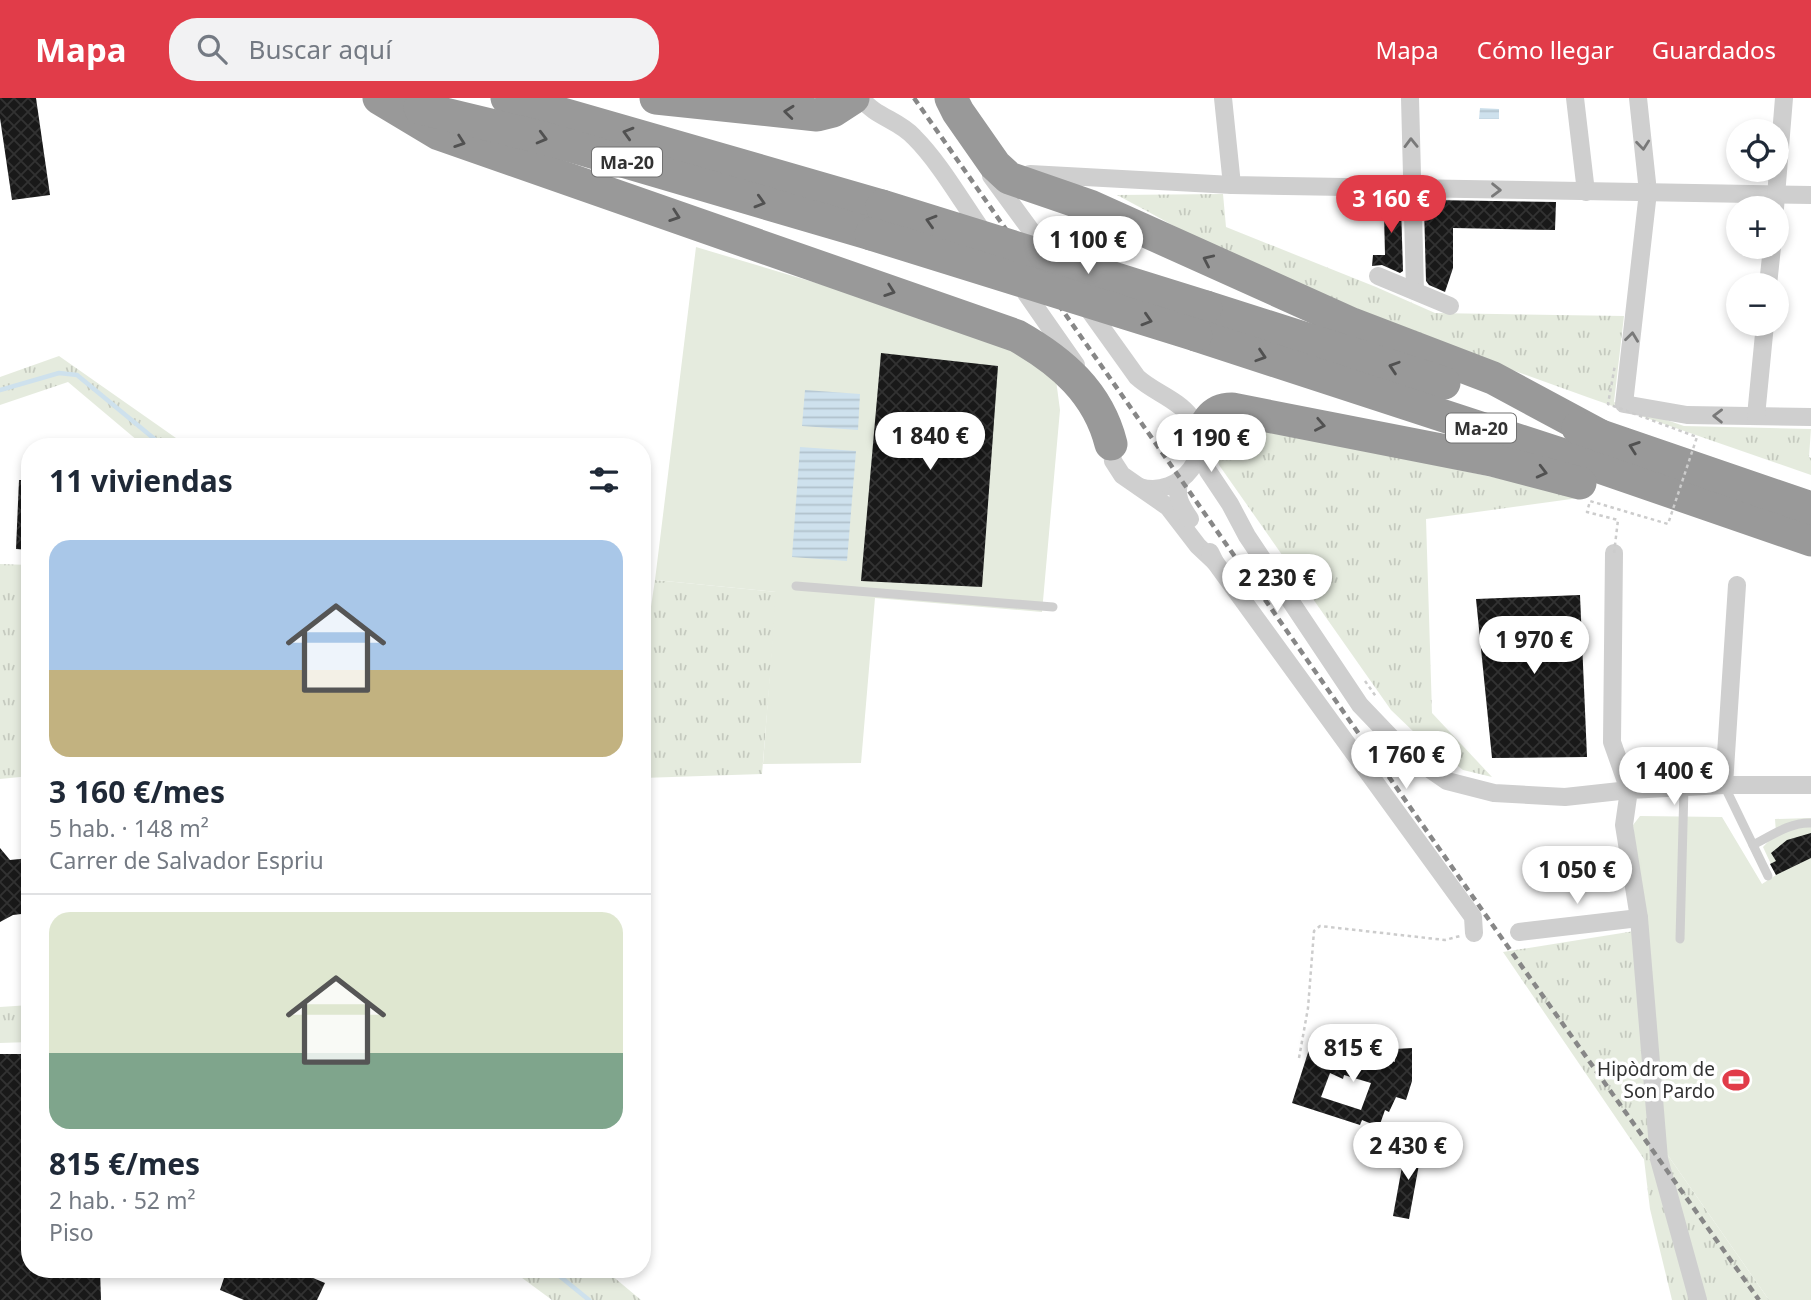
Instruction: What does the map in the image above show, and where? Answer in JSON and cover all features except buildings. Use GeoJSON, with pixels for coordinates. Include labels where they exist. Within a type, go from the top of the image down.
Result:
{"type":"FeatureCollection","features":[{"type":"Feature","properties":{"kind":"highway","name":"Ma-20"},"geometry":{"type":"LineString","coordinates":[[380,98],[877,220]]}},
{"type":"Feature","properties":{"kind":"highway"},"geometry":{"type":"LineString","coordinates":[[380,98],[439,134],[1017,336],[1069,372],[1100,413],[1111,444]]}},
{"type":"Feature","properties":{"kind":"highway","name":"Ma-20"},"geometry":{"type":"LineString","coordinates":[[507,98],[877,220],[1201,321],[1598,435],[1670,459],[1808,533]]}},
{"type":"Feature","properties":{"kind":"highway"},"geometry":{"type":"LineString","coordinates":[[656,98],[817,115],[833,111],[853,98]]}},
{"type":"Feature","properties":{"kind":"highway"},"geometry":{"type":"LineString","coordinates":[[950,98],[995,166],[1009,178],[1090,206],[1352,324],[1493,378],[1598,435]]}},
{"type":"Feature","properties":{"kind":"highway","name":"Ma-20"},"geometry":{"type":"LineString","coordinates":[[1201,321],[1588,463],[1764,524],[1808,533]]}},
{"type":"Feature","properties":{"kind":"highway"},"geometry":{"type":"LineString","coordinates":[[1199,446],[1208,420],[1221,410],[1232,409],[1555,475],[1710,526],[1764,524]]}},
{"type":"Feature","properties":{"kind":"highway"},"geometry":{"type":"LineString","coordinates":[[1670,459],[1753,466],[1811,485]]}},
{"type":"Feature","properties":{"kind":"street"},"geometry":{"type":"LineString","coordinates":[[861,98],[872,111],[905,128],[921,144],[1100,399],[1108,418],[1116,468],[1136,486],[1168,507],[1198,546],[1215,562]]}},
{"type":"Feature","properties":{"kind":"street"},"geometry":{"type":"LineString","coordinates":[[950,98],[958,126],[1127,366],[1147,387],[1182,408],[1191,417],[1197,427],[1199,446],[1208,471],[1247,536]]}},
{"type":"Feature","properties":{"kind":"street"},"geometry":{"type":"LineString","coordinates":[[1223,98],[1231,186]]}},
{"type":"Feature","properties":{"kind":"street"},"geometry":{"type":"LineString","coordinates":[[1410,98],[1415,291]]}},
{"type":"Feature","properties":{"kind":"street"},"geometry":{"type":"LineString","coordinates":[[1575,98],[1587,192]]}},
{"type":"Feature","properties":{"kind":"street"},"geometry":{"type":"LineString","coordinates":[[1638,98],[1648,192],[1624,404],[1687,415],[1811,417]]}},
{"type":"Feature","properties":{"kind":"street"},"geometry":{"type":"LineString","coordinates":[[1776,196],[1784,98]]}},
{"type":"Feature","properties":{"kind":"street"},"geometry":{"type":"LineString","coordinates":[[1020,173],[1231,186],[1648,192],[1726,197]]}},
{"type":"Feature","properties":{"kind":"street"},"geometry":{"type":"LineString","coordinates":[[1789,199],[1811,195]]}},
{"type":"Feature","properties":{"kind":"street"},"geometry":{"type":"LineString","coordinates":[[1378,276],[1450,306]]}},
{"type":"Feature","properties":{"kind":"street"},"geometry":{"type":"LineString","coordinates":[[1756,416],[1764,336]]}},
{"type":"Feature","properties":{"kind":"street"},"geometry":{"type":"LineString","coordinates":[[1199,446],[1195,463],[1177,488],[1180,504],[1205,541],[1215,562],[1474,925]]}},
{"type":"Feature","properties":{"kind":"street"},"geometry":{"type":"LineString","coordinates":[[1136,486],[1163,488],[1182,479],[1198,479],[1207,485],[1247,536],[1360,705],[1405,752],[1447,781],[1494,793],[1565,797],[1629,790],[1724,785],[1811,785]]}},
{"type":"Feature","properties":{"kind":"street"},"geometry":{"type":"LineString","coordinates":[[1614,553],[1612,742],[1629,790],[1624,825],[1639,918],[1660,1159],[1698,1300]]}},
{"type":"Feature","properties":{"kind":"street"},"geometry":{"type":"LineString","coordinates":[[1724,785],[1737,585]]}},
{"type":"Feature","properties":{"kind":"street"},"geometry":{"type":"LineString","coordinates":[[1519,932],[1639,918]]}},
{"type":"Feature","properties":{"kind":"lane"},"geometry":{"type":"LineString","coordinates":[[796,586],[1053,607]]}},
{"type":"Feature","properties":{"kind":"lane"},"geometry":{"type":"LineString","coordinates":[[1724,785],[1769,876]]}},
{"type":"Feature","properties":{"kind":"lane"},"geometry":{"type":"LineString","coordinates":[[1680,939],[1684,787]]}},
{"type":"Feature","properties":{"kind":"lane"},"geometry":{"type":"LineString","coordinates":[[1753,845],[1783,829],[1811,823]]}},
{"type":"Feature","properties":{"kind":"path"},"geometry":{"type":"LineString","coordinates":[[1614,553],[1618,520],[1587,512],[1590,501],[1668,524],[1697,436],[1608,404],[1615,365]]}},
{"type":"Feature","properties":{"kind":"path"},"geometry":{"type":"LineString","coordinates":[[1359,672],[1380,702]]}},
{"type":"Feature","properties":{"kind":"path"},"geometry":{"type":"LineString","coordinates":[[1299,1058],[1308,1008],[1314,931],[1320,926],[1445,940],[1474,925]]}},
{"type":"Feature","properties":{"kind":"green space"},"geometry":{"type":"Polygon","coordinates":[[[1223,194],[1226,227],[1435,313],[1624,316],[1614,402],[1684,426],[1811,429],[1811,475],[1532,377],[1326,298],[1240,261],[1117,195],[1223,194]]]}},
{"type":"Feature","properties":{"kind":"green space"},"geometry":{"type":"Polygon","coordinates":[[[696,247],[990,335],[1056,380],[1060,410],[1042,612],[875,598],[861,763],[763,764],[776,592],[655,580],[696,247]]]}},
{"type":"Feature","properties":{"kind":"green space"},"geometry":{"type":"Polygon","coordinates":[[[59,356],[176,438],[134,438],[68,382],[0,405],[0,377],[59,356]]]}},
{"type":"Feature","properties":{"kind":"green space"},"geometry":{"type":"Polygon","coordinates":[[[1250,425],[1586,497],[1426,519],[1432,713],[1492,777],[1463,770],[1416,734],[1391,710],[1219,465],[1214,444],[1225,426],[1250,425]]]}},
{"type":"Feature","properties":{"kind":"green space"},"geometry":{"type":"Polygon","coordinates":[[[0,564],[21,565],[21,777],[0,779],[0,564]]]}},
{"type":"Feature","properties":{"kind":"green space"},"geometry":{"type":"Polygon","coordinates":[[[655,580],[777,592],[762,774],[651,778],[651,606],[655,580]]]}},
{"type":"Feature","properties":{"kind":"green space","name":"Hipòdrom de Son Pardo"},"geometry":{"type":"Polygon","coordinates":[[[1640,816],[1722,817],[1762,884],[1776,875],[1763,847],[1776,833],[1775,819],[1811,818],[1811,1300],[1769,1300],[1667,1154],[1633,825],[1640,816]]]}},
{"type":"Feature","properties":{"kind":"green space"},"geometry":{"type":"Polygon","coordinates":[[[1647,929],[1667,1154],[1769,1300],[1672,1300],[1650,1209],[1644,1159],[1503,952],[1647,929]]]}},
{"type":"Feature","properties":{"kind":"green space"},"geometry":{"type":"Polygon","coordinates":[[[21,1006],[21,1042],[0,1043],[0,1007],[21,1006]]]}},
{"type":"Feature","properties":{"kind":"green space"},"geometry":{"type":"Polygon","coordinates":[[[522,1278],[615,1278],[641,1300],[552,1300],[522,1278]]]}},
{"type":"Feature","properties":{"kind":"water"},"geometry":{"type":"Polygon","coordinates":[[[1480,108],[1499,109],[1499,119],[1479,119],[1480,108]]]}},
{"type":"Feature","properties":{"kind":"water"},"geometry":{"type":"Polygon","coordinates":[[[805,390],[860,394],[858,430],[802,426],[805,390]]]}},
{"type":"Feature","properties":{"kind":"water"},"geometry":{"type":"Polygon","coordinates":[[[800,447],[856,451],[847,561],[792,557],[800,447]]]}},
{"type":"Feature","properties":{"kind":"waterway"},"geometry":{"type":"LineString","coordinates":[[0,390],[59,373],[77,375],[153,438]]}},
{"type":"Feature","properties":{"kind":"waterway"},"geometry":{"type":"LineString","coordinates":[[562,1278],[589,1300]]}},
{"type":"Feature","properties":{"kind":"railway"},"geometry":{"type":"LineString","coordinates":[[914,98],[1501,937],[1759,1300]]}},
{"type":"Feature","properties":{"kind":"place","name":"Hipòdrom de Son Pardo"},"geometry":{"type":"Point","coordinates":[1736,1080]}}]}
